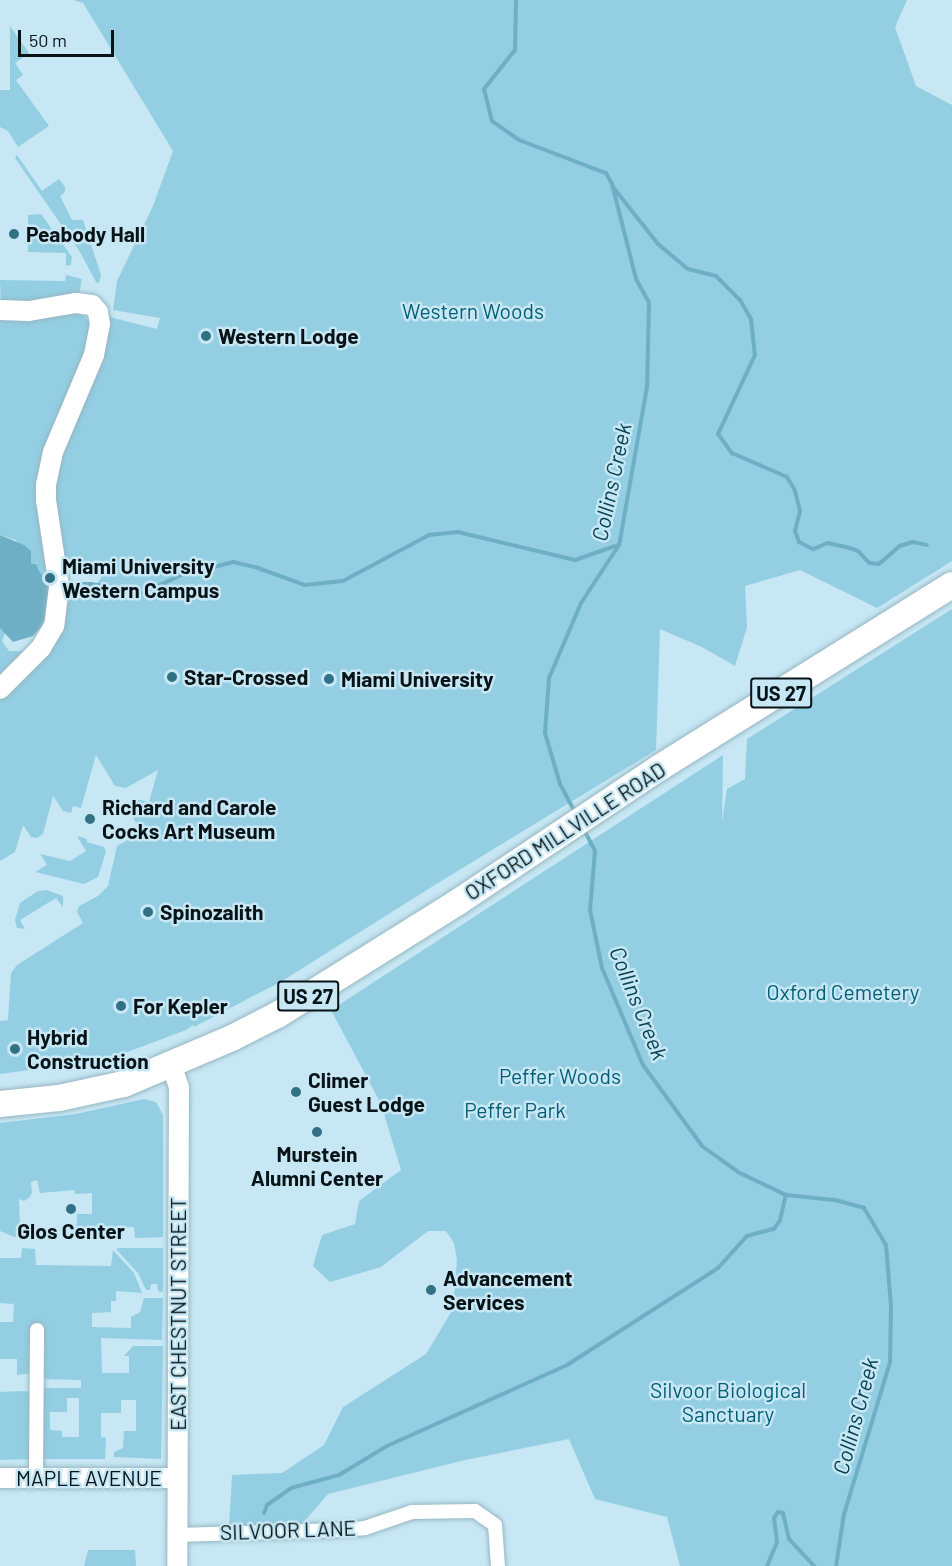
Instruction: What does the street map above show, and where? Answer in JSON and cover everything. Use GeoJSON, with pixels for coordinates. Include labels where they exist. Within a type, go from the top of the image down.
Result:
{"type":"FeatureCollection","features":[{"type":"Feature","properties":{"kind":"highway","name":"OXFORD MILLVILLE ROAD"},"geometry":{"type":"LineString","coordinates":[[171,1063],[232,1038],[279,1014],[952,585]]}},
{"type":"Feature","properties":{"kind":"highway","name":"US 27"},"geometry":{"type":"LineString","coordinates":[[0,1087],[69,1079],[119,1068],[171,1063]]}},
{"type":"Feature","properties":{"kind":"highway","name":"US 27"},"geometry":{"type":"LineString","coordinates":[[0,1104],[59,1098],[124,1084],[171,1063]]}},
{"type":"Feature","properties":{"kind":"street"},"geometry":{"type":"LineString","coordinates":[[0,310],[29,311],[76,303],[92,305],[98,312],[100,324],[94,355],[53,452],[46,484],[59,601],[54,626],[40,648],[0,689]]}},
{"type":"Feature","properties":{"kind":"street","name":"EAST CHESTNUT STREET"},"geometry":{"type":"LineString","coordinates":[[171,1063],[179,1087],[177,1566]]}},
{"type":"Feature","properties":{"kind":"street"},"geometry":{"type":"LineString","coordinates":[[36,1478],[37,1330]]}},
{"type":"Feature","properties":{"kind":"street","name":"MAPLE AVENUE"},"geometry":{"type":"LineString","coordinates":[[0,1478],[177,1478]]}},
{"type":"Feature","properties":{"kind":"street","name":"SILVOOR LANE"},"geometry":{"type":"LineString","coordinates":[[177,1535],[339,1530],[365,1527],[412,1512],[475,1511],[495,1525],[498,1566]]}},
{"type":"Feature","properties":{"kind":"green space","name":"Western Woods"},"geometry":{"type":"Polygon","coordinates":[[[73,0],[907,0],[895,27],[916,86],[952,105],[952,561],[877,608],[800,570],[745,586],[747,627],[735,666],[702,647],[660,629],[656,750],[282,981],[194,1027],[193,1025],[186,1030],[130,1051],[89,1062],[0,1074],[0,1021],[8,1020],[11,973],[17,965],[83,923],[77,912],[79,906],[98,896],[108,886],[117,846],[142,832],[128,810],[131,798],[149,802],[158,770],[126,788],[115,786],[96,755],[81,808],[73,806],[71,813],[63,811],[53,796],[43,834],[37,838],[31,837],[23,825],[15,852],[0,861],[0,699],[52,646],[65,594],[89,594],[112,563],[89,562],[76,568],[66,568],[64,554],[59,548],[53,501],[59,455],[103,351],[110,317],[157,329],[160,318],[113,310],[117,281],[153,206],[173,151],[83,3],[73,0]]]}},
{"type":"Feature","properties":{"kind":"green space"},"geometry":{"type":"Polygon","coordinates":[[[10,26],[29,53],[15,63],[23,75],[16,80],[49,126],[18,147],[8,131],[0,127],[0,90],[10,90],[10,26]]]}},
{"type":"Feature","properties":{"kind":"green space"},"geometry":{"type":"Polygon","coordinates":[[[17,155],[42,191],[59,179],[65,187],[65,192],[60,196],[72,220],[83,220],[101,275],[99,283],[96,282],[80,252],[15,158],[17,155]]]}},
{"type":"Feature","properties":{"kind":"green space"},"geometry":{"type":"Polygon","coordinates":[[[41,214],[72,257],[71,265],[66,266],[66,253],[28,252],[28,215],[41,214]]]}},
{"type":"Feature","properties":{"kind":"green space"},"geometry":{"type":"Polygon","coordinates":[[[66,275],[82,279],[79,294],[56,301],[1,304],[0,280],[65,281],[66,275]]]}},
{"type":"Feature","properties":{"kind":"green space"},"geometry":{"type":"Polygon","coordinates":[[[77,313],[85,317],[91,325],[91,335],[48,446],[50,581],[39,573],[36,564],[31,564],[16,540],[0,535],[0,316],[77,313]]]}},
{"type":"Feature","properties":{"kind":"green space"},"geometry":{"type":"Polygon","coordinates":[[[952,609],[952,1566],[680,1566],[667,1517],[595,1499],[569,1439],[465,1460],[328,1494],[302,1524],[229,1527],[232,1475],[282,1473],[324,1445],[343,1407],[426,1354],[453,1309],[457,1260],[454,1243],[446,1231],[428,1231],[381,1267],[330,1282],[313,1266],[322,1235],[355,1224],[359,1201],[401,1170],[381,1104],[331,1010],[723,755],[722,822],[727,789],[745,779],[747,739],[952,609]]]}},
{"type":"Feature","properties":{"kind":"green space"},"geometry":{"type":"Polygon","coordinates":[[[0,628],[5,633],[2,641],[9,651],[24,651],[6,668],[7,674],[0,681],[0,628]]]}},
{"type":"Feature","properties":{"kind":"green space"},"geometry":{"type":"Polygon","coordinates":[[[77,836],[104,847],[106,851],[98,877],[84,884],[35,872],[47,865],[40,854],[70,861],[86,851],[77,836]]]}},
{"type":"Feature","properties":{"kind":"green space"},"geometry":{"type":"Polygon","coordinates":[[[47,890],[63,896],[63,907],[56,898],[20,920],[25,929],[17,928],[15,920],[20,903],[38,891],[47,890]]]}},
{"type":"Feature","properties":{"kind":"green space"},"geometry":{"type":"Polygon","coordinates":[[[144,1099],[156,1102],[163,1115],[163,1237],[135,1238],[134,1227],[119,1227],[119,1239],[107,1239],[106,1227],[91,1227],[91,1239],[76,1239],[77,1214],[92,1214],[92,1193],[75,1194],[74,1190],[40,1193],[37,1180],[31,1182],[32,1193],[29,1198],[24,1201],[19,1199],[20,1229],[34,1231],[34,1237],[14,1237],[0,1231],[0,1123],[76,1114],[144,1099]]]}},
{"type":"Feature","properties":{"kind":"green space"},"geometry":{"type":"Polygon","coordinates":[[[22,1248],[35,1249],[36,1265],[111,1266],[113,1250],[134,1273],[142,1293],[116,1291],[116,1301],[111,1301],[111,1312],[92,1313],[92,1327],[131,1328],[131,1317],[140,1312],[144,1298],[163,1298],[162,1340],[101,1338],[102,1373],[129,1373],[129,1356],[124,1356],[133,1346],[163,1346],[161,1459],[114,1457],[114,1452],[123,1448],[124,1431],[136,1431],[136,1400],[121,1400],[121,1413],[101,1413],[101,1437],[106,1438],[105,1459],[43,1459],[43,1388],[81,1388],[81,1380],[43,1379],[31,1373],[17,1375],[17,1359],[0,1359],[0,1322],[13,1322],[14,1304],[0,1303],[0,1258],[21,1258],[22,1248]],[[67,1398],[67,1412],[50,1412],[50,1430],[62,1431],[62,1437],[79,1437],[79,1398],[67,1398]]]}},
{"type":"Feature","properties":{"kind":"green space"},"geometry":{"type":"Polygon","coordinates":[[[163,1248],[163,1292],[158,1291],[157,1284],[151,1284],[150,1290],[146,1290],[138,1273],[116,1249],[163,1248]]]}},
{"type":"Feature","properties":{"kind":"green space"},"geometry":{"type":"Polygon","coordinates":[[[0,1392],[30,1392],[30,1459],[0,1460],[0,1392]]]}},
{"type":"Feature","properties":{"kind":"green space"},"geometry":{"type":"Polygon","coordinates":[[[88,1550],[135,1550],[136,1566],[84,1566],[88,1550]]]}},
{"type":"Feature","properties":{"kind":"shaded area"},"geometry":{"type":"Polygon","coordinates":[[[0,535],[24,545],[31,551],[31,564],[36,564],[40,573],[50,581],[50,608],[41,627],[33,636],[13,642],[0,628],[0,535]]]}},
{"type":"Feature","properties":{"kind":"waterway","name":"Collins Creek"},"geometry":{"type":"LineString","coordinates":[[516,0],[515,50],[484,89],[492,121],[519,140],[606,173],[612,184],[636,279],[649,302],[647,387],[619,545],[581,603],[549,678],[545,733],[560,784],[575,812]]}},
{"type":"Feature","properties":{"kind":"waterway"},"geometry":{"type":"LineString","coordinates":[[613,187],[658,244],[688,269],[716,276],[740,300],[751,319],[755,355],[718,434],[732,453],[787,477],[795,491],[800,511],[795,531],[799,542],[813,549],[828,543],[846,547],[858,551],[869,563],[879,564],[900,546],[912,542],[927,545]]}},
{"type":"Feature","properties":{"kind":"waterway"},"geometry":{"type":"LineString","coordinates":[[65,584],[91,584],[143,593],[181,575],[233,562],[258,568],[305,585],[343,581],[429,535],[458,532],[575,560],[618,545]]}},
{"type":"Feature","properties":{"kind":"waterway","name":"Collins Creek"},"geometry":{"type":"LineString","coordinates":[[584,830],[595,851],[590,910],[602,968],[643,1065],[702,1146],[738,1172],[786,1195],[835,1200],[864,1208],[886,1245],[891,1306],[890,1362],[844,1514],[836,1566]]}},
{"type":"Feature","properties":{"kind":"waterway"},"geometry":{"type":"LineString","coordinates":[[264,1513],[267,1505],[291,1488],[339,1475],[387,1446],[567,1365],[718,1268],[747,1236],[774,1229],[780,1220],[786,1195]]}},
{"type":"Feature","properties":{"kind":"waterway"},"geometry":{"type":"LineString","coordinates":[[767,1566],[777,1542],[774,1518],[778,1512],[783,1513],[789,1539],[814,1566]]}},
{"type":"Feature","properties":{"kind":"place","name":"Peabody Hall"},"geometry":{"type":"Point","coordinates":[14,234]}},
{"type":"Feature","properties":{"kind":"place","name":"Western Lodge"},"geometry":{"type":"Point","coordinates":[206,336]}},
{"type":"Feature","properties":{"kind":"place","name":"Miami University Western Campus"},"geometry":{"type":"Point","coordinates":[50,578]}},
{"type":"Feature","properties":{"kind":"place","name":"Star-Crossed"},"geometry":{"type":"Point","coordinates":[172,677]}},
{"type":"Feature","properties":{"kind":"place","name":"Miami University"},"geometry":{"type":"Point","coordinates":[329,679]}},
{"type":"Feature","properties":{"kind":"place","name":"Richard and Carole Cocks Art Museum"},"geometry":{"type":"Point","coordinates":[90,819]}},
{"type":"Feature","properties":{"kind":"place","name":"Spinozalith"},"geometry":{"type":"Point","coordinates":[148,912]}},
{"type":"Feature","properties":{"kind":"place","name":"For Kepler"},"geometry":{"type":"Point","coordinates":[121,1006]}},
{"type":"Feature","properties":{"kind":"place","name":"Hybrid Construction"},"geometry":{"type":"Point","coordinates":[15,1049]}},
{"type":"Feature","properties":{"kind":"place","name":"Climer Guest Lodge"},"geometry":{"type":"Point","coordinates":[296,1092]}},
{"type":"Feature","properties":{"kind":"place","name":"Murstein Alumni Center"},"geometry":{"type":"Point","coordinates":[317,1132]}},
{"type":"Feature","properties":{"kind":"place","name":"Glos Center"},"geometry":{"type":"Point","coordinates":[71,1209]}},
{"type":"Feature","properties":{"kind":"place","name":"Advancement Services"},"geometry":{"type":"Point","coordinates":[431,1290]}},
{"type":"Feature","properties":{"kind":"park label","name":"Oxford Cemetery"},"geometry":{"type":"Point","coordinates":[843,992]}},
{"type":"Feature","properties":{"kind":"park label","name":"Peffer Woods"},"geometry":{"type":"Point","coordinates":[560,1076]}},
{"type":"Feature","properties":{"kind":"park label","name":"Peffer Park"},"geometry":{"type":"Point","coordinates":[515,1110]}},
{"type":"Feature","properties":{"kind":"park label","name":"Silvoor Biological Sanctuary"},"geometry":{"type":"Point","coordinates":[728,1402]}}]}
